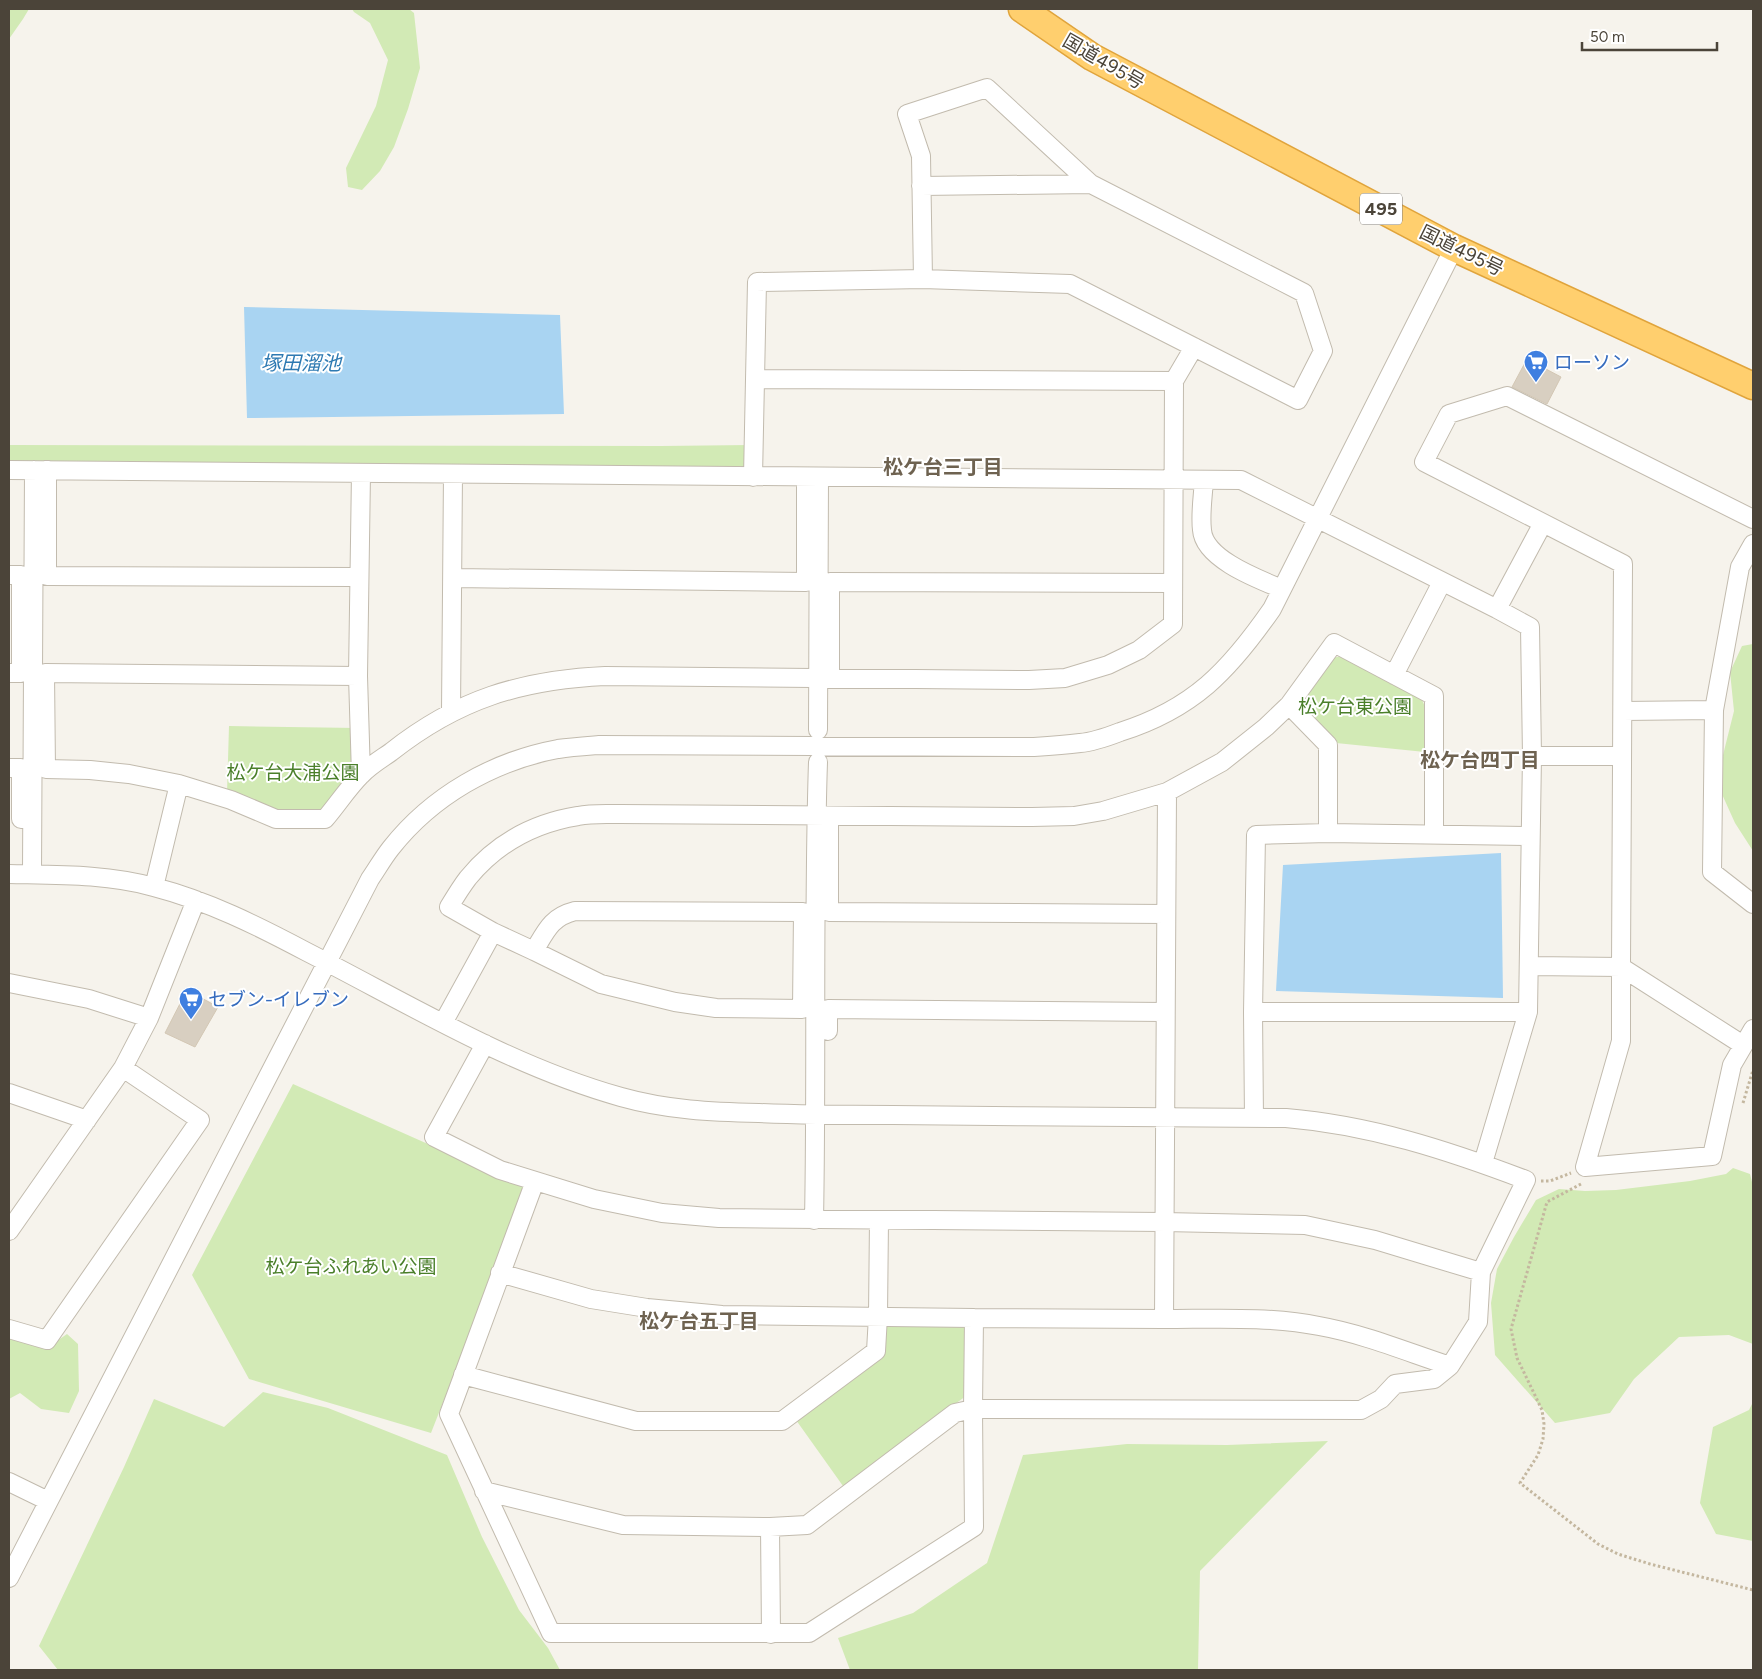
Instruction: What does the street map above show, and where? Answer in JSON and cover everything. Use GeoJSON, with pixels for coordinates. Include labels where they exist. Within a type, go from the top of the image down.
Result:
{"type":"FeatureCollection","features":[{"type":"Feature","properties":{"kind":"highway","name":"国道495号"},"geometry":{"type":"LineString","coordinates":[[1022,9],[1100,62],[1454,248],[1753,386]]}},
{"type":"Feature","properties":{"kind":"street"},"geometry":{"type":"LineString","coordinates":[[753,476],[757,282],[923,279],[1070,284],[1298,400],[1323,351],[1304,293],[1091,184],[987,88],[907,114],[921,156],[923,279]]}},
{"type":"Feature","properties":{"kind":"street"},"geometry":{"type":"LineString","coordinates":[[921,186],[1091,184]]}},
{"type":"Feature","properties":{"kind":"street"},"geometry":{"type":"LineString","coordinates":[[9,1578],[370,879],[391,848],[408,829],[440,800],[470,780],[500,765],[559,749],[599,745],[1034,747],[1081,743],[1148,724],[1180,706],[1209,685],[1233,661],[1272,609],[1454,248]]}},
{"type":"Feature","properties":{"kind":"street"},"geometry":{"type":"LineString","coordinates":[[358,676],[45,673],[46,769],[90,770],[128,774],[178,784],[231,800],[276,819],[325,820],[361,775],[407,739],[451,712],[488,696],[526,685],[566,678],[605,676],[1029,680],[1065,678],[1108,665],[1140,650],[1174,624],[1174,381],[1194,347]]}},
{"type":"Feature","properties":{"kind":"street"},"geometry":{"type":"LineString","coordinates":[[756,379],[1174,381]]}},
{"type":"Feature","properties":{"kind":"street"},"geometry":{"type":"LineString","coordinates":[[1753,519],[1507,396],[1450,414],[1424,462],[1623,564],[1621,1041],[1584,1175],[1712,1156],[1732,1065],[1753,1029]]}},
{"type":"Feature","properties":{"kind":"street"},"geometry":{"type":"LineString","coordinates":[[9,470],[1241,480],[1497,609],[1530,628],[1532,756],[1528,1012],[1483,1163]]}},
{"type":"Feature","properties":{"kind":"street"},"geometry":{"type":"LineString","coordinates":[[41,470],[47,576],[359,577]]}},
{"type":"Feature","properties":{"kind":"street"},"geometry":{"type":"LineString","coordinates":[[21,874],[41,470]]}},
{"type":"Feature","properties":{"kind":"street"},"geometry":{"type":"LineString","coordinates":[[360,473],[358,676],[361,775]]}},
{"type":"Feature","properties":{"kind":"street"},"geometry":{"type":"LineString","coordinates":[[451,712],[454,578],[453,474]]}},
{"type":"Feature","properties":{"kind":"street"},"geometry":{"type":"LineString","coordinates":[[454,578],[806,582],[813,477]]}},
{"type":"Feature","properties":{"kind":"street"},"geometry":{"type":"LineString","coordinates":[[813,477],[823,678]]}},
{"type":"Feature","properties":{"kind":"street"},"geometry":{"type":"LineString","coordinates":[[1204,480],[1202,531],[1207,546],[1222,559],[1282,588]]}},
{"type":"Feature","properties":{"kind":"street"},"geometry":{"type":"LineString","coordinates":[[1497,609],[1544,523]]}},
{"type":"Feature","properties":{"kind":"street"},"geometry":{"type":"LineString","coordinates":[[1753,544],[1740,567],[1714,710],[1712,872],[1753,904]]}},
{"type":"Feature","properties":{"kind":"street"},"geometry":{"type":"LineString","coordinates":[[9,575],[21,575],[21,673],[9,673]]}},
{"type":"Feature","properties":{"kind":"street"},"geometry":{"type":"LineString","coordinates":[[818,730],[830,582],[1173,583]]}},
{"type":"Feature","properties":{"kind":"street"},"geometry":{"type":"LineString","coordinates":[[1394,675],[1442,582]]}},
{"type":"Feature","properties":{"kind":"street"},"geometry":{"type":"LineString","coordinates":[[534,951],[552,922],[562,914],[575,910],[803,912],[802,1010],[716,1008],[675,1002],[601,984],[493,932],[449,907],[467,879],[490,854],[517,836],[544,824],[579,815],[1074,816],[1103,811],[1167,792],[1222,762],[1266,727],[1289,705],[1334,643],[1434,696],[1434,834]]}},
{"type":"Feature","properties":{"kind":"street"},"geometry":{"type":"LineString","coordinates":[[1289,705],[1328,746],[1328,833]]}},
{"type":"Feature","properties":{"kind":"street"},"geometry":{"type":"LineString","coordinates":[[1623,711],[1714,710]]}},
{"type":"Feature","properties":{"kind":"street"},"geometry":{"type":"LineString","coordinates":[[1532,756],[1622,756]]}},
{"type":"Feature","properties":{"kind":"street"},"geometry":{"type":"LineString","coordinates":[[818,762],[829,912],[1166,914]]}},
{"type":"Feature","properties":{"kind":"street"},"geometry":{"type":"LineString","coordinates":[[9,768],[21,768],[21,874]]}},
{"type":"Feature","properties":{"kind":"street"},"geometry":{"type":"LineString","coordinates":[[154,887],[178,784]]}},
{"type":"Feature","properties":{"kind":"street"},"geometry":{"type":"LineString","coordinates":[[1164,1319],[1167,792]]}},
{"type":"Feature","properties":{"kind":"street"},"geometry":{"type":"LineString","coordinates":[[821,1115],[823,816]]}},
{"type":"Feature","properties":{"kind":"street"},"geometry":{"type":"LineString","coordinates":[[1254,1118],[1253,1012],[1256,835],[1328,833],[1530,836]]}},
{"type":"Feature","properties":{"kind":"street"},"geometry":{"type":"LineString","coordinates":[[21,874],[79,875],[117,879],[154,887],[196,900],[228,913],[327,962],[484,1044],[588,1087],[652,1104],[702,1112],[821,1115],[1286,1118],[1348,1125],[1408,1139],[1483,1163],[1526,1180],[1481,1272],[1478,1322],[1450,1366],[1434,1379],[1395,1384],[1381,1399],[1361,1410],[972,1409],[956,1413],[807,1525],[770,1527],[623,1525],[484,1491]]}},
{"type":"Feature","properties":{"kind":"street"},"geometry":{"type":"LineString","coordinates":[[11,1222],[123,1068],[149,1018],[196,900]]}},
{"type":"Feature","properties":{"kind":"street"},"geometry":{"type":"LineString","coordinates":[[443,1023],[493,932]]}},
{"type":"Feature","properties":{"kind":"street"},"geometry":{"type":"LineString","coordinates":[[1530,966],[1621,967],[1743,1045]]}},
{"type":"Feature","properties":{"kind":"street"},"geometry":{"type":"LineString","coordinates":[[9,983],[89,999],[149,1018]]}},
{"type":"Feature","properties":{"kind":"street"},"geometry":{"type":"LineString","coordinates":[[814,1220],[828,1009],[1165,1012]]}},
{"type":"Feature","properties":{"kind":"street"},"geometry":{"type":"LineString","coordinates":[[1253,1012],[1528,1012]]}},
{"type":"Feature","properties":{"kind":"street"},"geometry":{"type":"LineString","coordinates":[[484,1044],[434,1137],[500,1170],[594,1199],[662,1213],[719,1218],[1305,1225],[1375,1240],[1481,1272]]}},
{"type":"Feature","properties":{"kind":"street"},"geometry":{"type":"LineString","coordinates":[[9,1329],[47,1340],[200,1120],[123,1068]]}},
{"type":"Feature","properties":{"kind":"street"},"geometry":{"type":"LineString","coordinates":[[9,1093],[87,1120]]}},
{"type":"Feature","properties":{"kind":"street"},"geometry":{"type":"LineString","coordinates":[[535,1181],[449,1414],[551,1633],[809,1633],[974,1527],[972,1409],[974,1318]]}},
{"type":"Feature","properties":{"kind":"street"},"geometry":{"type":"LineString","coordinates":[[462,1375],[636,1420],[782,1421],[876,1351],[879,1220]]}},
{"type":"Feature","properties":{"kind":"street"},"geometry":{"type":"LineString","coordinates":[[500,1274],[591,1298],[647,1308],[722,1316],[1283,1320],[1320,1326],[1360,1336],[1450,1366]]}},
{"type":"Feature","properties":{"kind":"street"},"geometry":{"type":"LineString","coordinates":[[9,1482],[48,1501]]}},
{"type":"Feature","properties":{"kind":"street"},"geometry":{"type":"LineString","coordinates":[[770,1527],[771,1634]]}},
{"type":"Feature","properties":{"kind":"path"},"geometry":{"type":"LineString","coordinates":[[1526,1180],[1550,1181],[1584,1175]]}},
{"type":"Feature","properties":{"kind":"path"},"geometry":{"type":"LineString","coordinates":[[1584,1175],[1547,1202],[1511,1329],[1516,1358],[1542,1410],[1544,1424],[1538,1455],[1520,1483],[1598,1544],[1618,1554],[1753,1590]]}},
{"type":"Feature","properties":{"kind":"green space"},"geometry":{"type":"Polygon","coordinates":[[[9,9],[29,9],[9,39],[9,9]]]}},
{"type":"Feature","properties":{"kind":"green space"},"geometry":{"type":"Polygon","coordinates":[[[352,9],[409,9],[414,13],[420,68],[394,147],[380,171],[362,190],[348,187],[346,168],[376,106],[388,60],[370,23],[352,9]]]}},
{"type":"Feature","properties":{"kind":"green space"},"geometry":{"type":"Polygon","coordinates":[[[9,445],[750,445],[748,469],[9,465],[9,445]]]}},
{"type":"Feature","properties":{"kind":"green space"},"geometry":{"type":"Polygon","coordinates":[[[1753,644],[1753,851],[1735,823],[1721,792],[1721,763],[1734,711],[1730,672],[1742,646],[1753,644]]]}},
{"type":"Feature","properties":{"kind":"green space","name":"松ケ台東公園"},"geometry":{"type":"Polygon","coordinates":[[[1341,656],[1421,697],[1425,707],[1425,752],[1336,743],[1304,708],[1305,699],[1333,658],[1341,656]]]}},
{"type":"Feature","properties":{"kind":"green space","name":"松ケ台大浦公園"},"geometry":{"type":"Polygon","coordinates":[[[229,726],[357,728],[358,774],[324,817],[276,815],[227,793],[229,726]]]}},
{"type":"Feature","properties":{"kind":"green space","name":"松ケ台ふれあい公園"},"geometry":{"type":"Polygon","coordinates":[[[293,1084],[527,1188],[431,1433],[249,1379],[192,1275],[293,1084]]]}},
{"type":"Feature","properties":{"kind":"green space"},"geometry":{"type":"Polygon","coordinates":[[[1733,1168],[1750,1174],[1753,1186],[1753,1344],[1729,1335],[1679,1337],[1634,1379],[1610,1413],[1555,1423],[1495,1355],[1491,1303],[1497,1269],[1536,1200],[1559,1189],[1585,1191],[1616,1190],[1690,1181],[1726,1174],[1733,1168]]]}},
{"type":"Feature","properties":{"kind":"green space"},"geometry":{"type":"Polygon","coordinates":[[[885,1323],[968,1323],[966,1396],[843,1486],[796,1420],[883,1355],[885,1323]]]}},
{"type":"Feature","properties":{"kind":"green space"},"geometry":{"type":"Polygon","coordinates":[[[67,1334],[78,1344],[79,1391],[69,1413],[41,1409],[20,1393],[9,1399],[9,1335],[54,1343],[67,1334]]]}},
{"type":"Feature","properties":{"kind":"green space"},"geometry":{"type":"Polygon","coordinates":[[[263,1392],[328,1408],[447,1455],[482,1537],[519,1610],[548,1648],[560,1670],[58,1670],[39,1646],[124,1467],[154,1399],[224,1427],[263,1392]]]}},
{"type":"Feature","properties":{"kind":"green space"},"geometry":{"type":"Polygon","coordinates":[[[1753,1402],[1753,1541],[1716,1534],[1700,1503],[1713,1427],[1749,1410],[1753,1402]]]}},
{"type":"Feature","properties":{"kind":"green space"},"geometry":{"type":"Polygon","coordinates":[[[1328,1441],[1200,1571],[1198,1670],[850,1670],[838,1638],[913,1613],[987,1563],[1023,1455],[1127,1444],[1227,1445],[1328,1441]]]}},
{"type":"Feature","properties":{"kind":"water","name":"塚田溜池"},"geometry":{"type":"Polygon","coordinates":[[[244,307],[560,315],[564,414],[247,418],[244,307]]]}},
{"type":"Feature","properties":{"kind":"water"},"geometry":{"type":"Polygon","coordinates":[[[1501,853],[1503,998],[1276,991],[1283,865],[1501,853]]]}},
{"type":"Feature","properties":{"kind":"building","name":"ローソン"},"geometry":{"type":"Polygon","coordinates":[[[1527,359],[1561,377],[1547,404],[1512,387],[1527,359]]]}},
{"type":"Feature","properties":{"kind":"building","name":"セブン-イレブン"},"geometry":{"type":"Polygon","coordinates":[[[187,990],[218,1007],[195,1047],[165,1033],[187,990]]]}},
{"type":"Feature","properties":{"kind":"place","name":"ローソン"},"geometry":{"type":"Point","coordinates":[1536,383]}},
{"type":"Feature","properties":{"kind":"place","name":"セブン-イレブン"},"geometry":{"type":"Point","coordinates":[191,1020]}},
{"type":"Feature","properties":{"kind":"district","name":"松ケ台三丁目"},"geometry":{"type":"Point","coordinates":[943,467]}},
{"type":"Feature","properties":{"kind":"district","name":"松ケ台四丁目"},"geometry":{"type":"Point","coordinates":[1480,760]}},
{"type":"Feature","properties":{"kind":"district","name":"松ケ台五丁目"},"geometry":{"type":"Point","coordinates":[699,1321]}}]}
